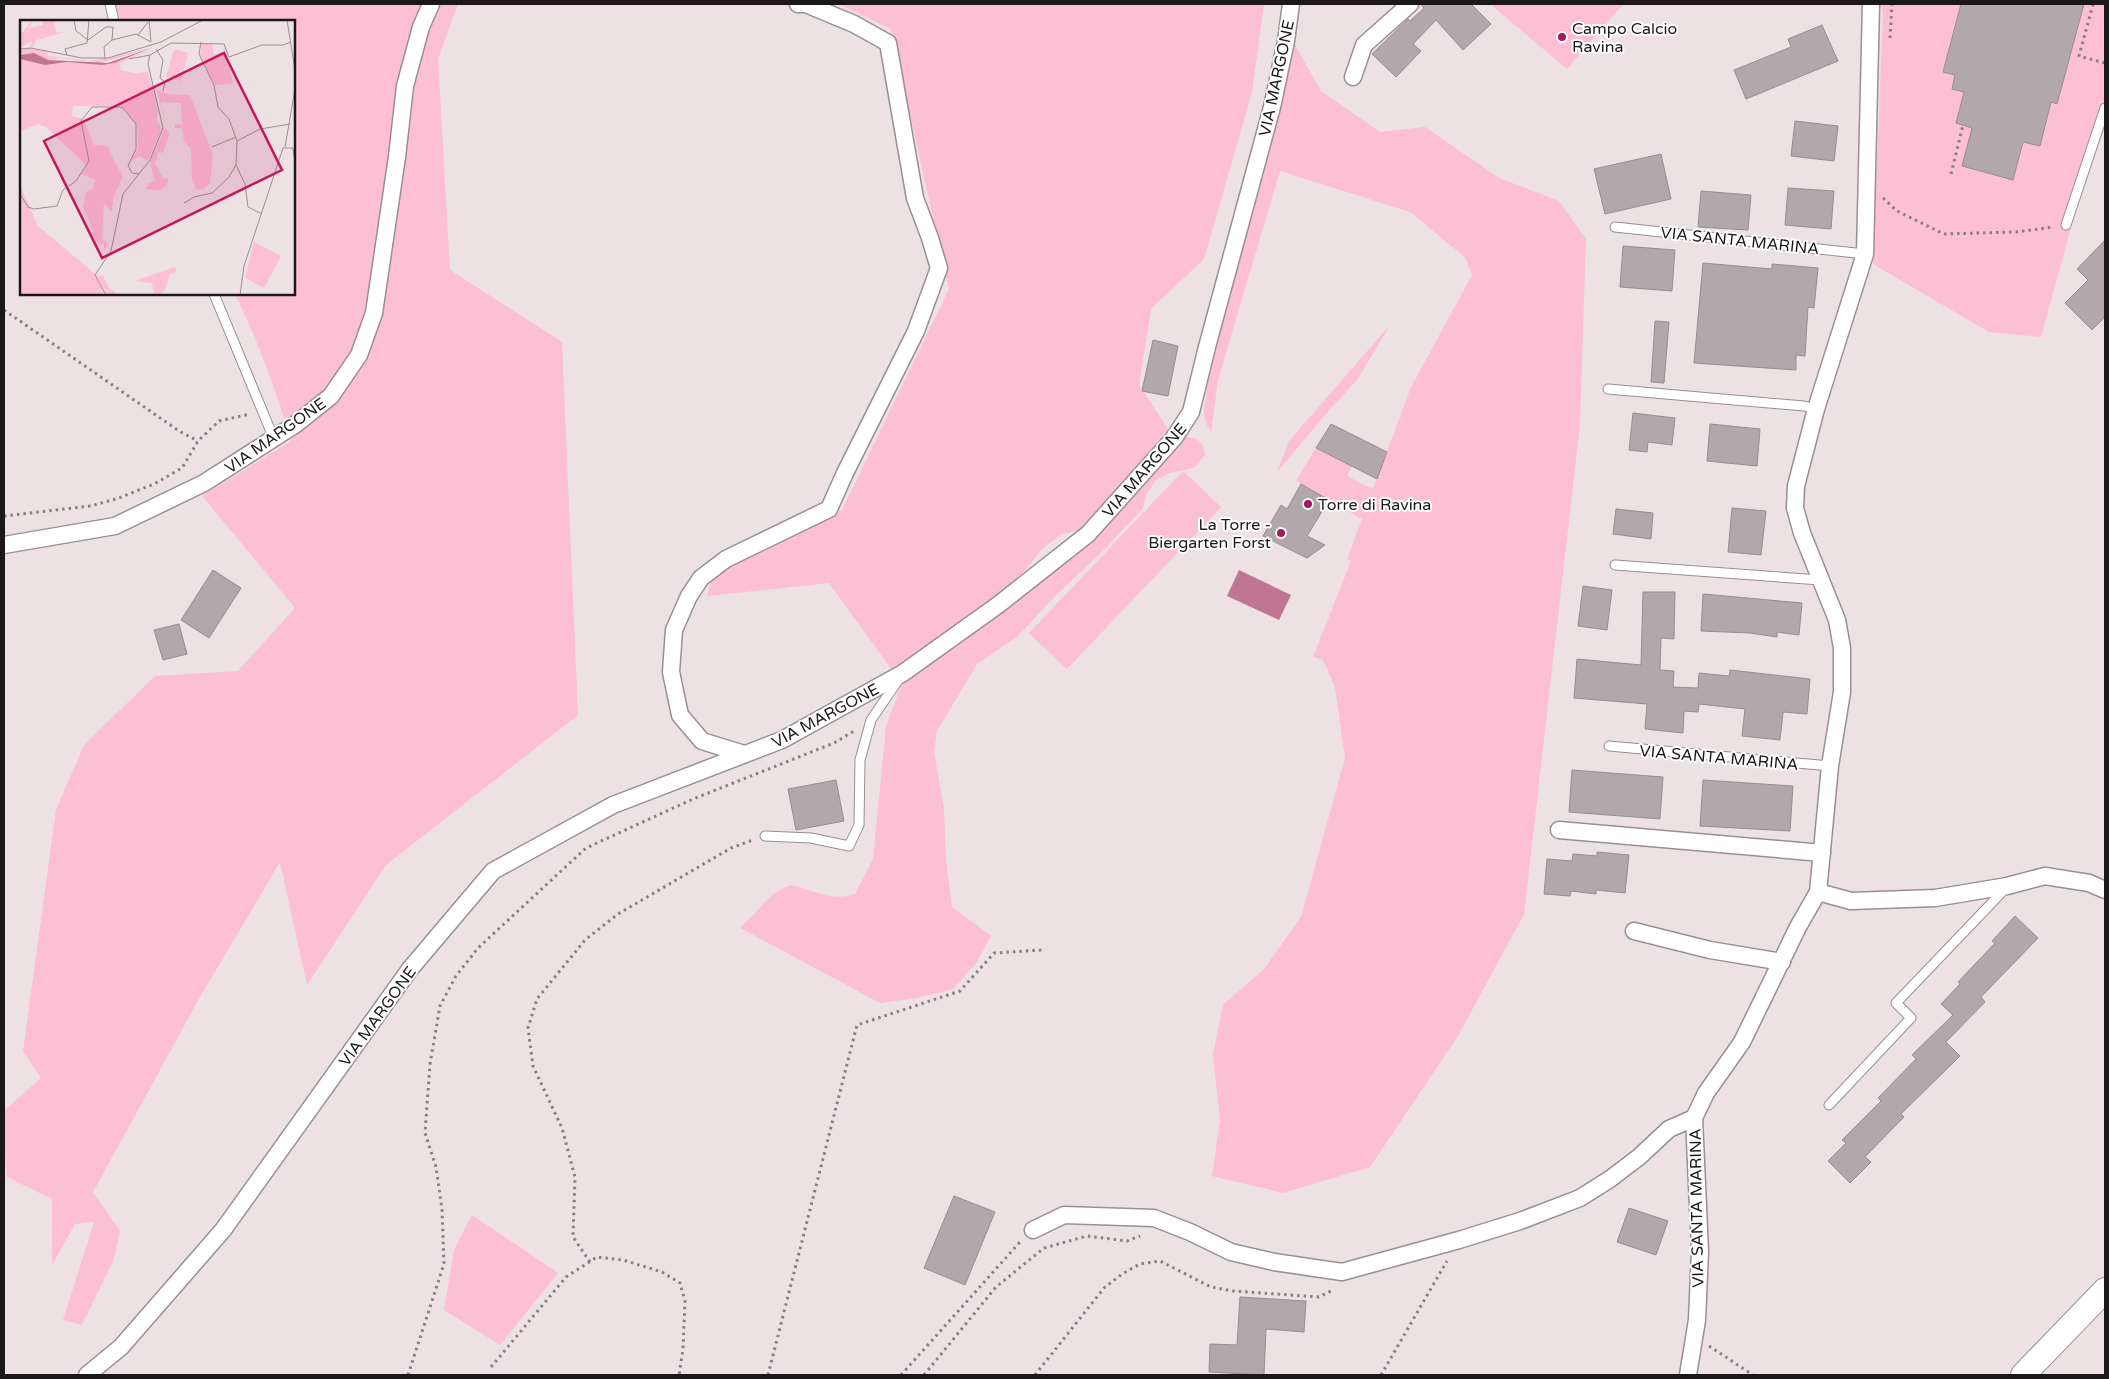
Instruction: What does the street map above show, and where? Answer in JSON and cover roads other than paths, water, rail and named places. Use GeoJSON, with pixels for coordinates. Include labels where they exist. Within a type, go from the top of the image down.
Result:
{"type":"FeatureCollection","features":[{"type":"Feature","properties":{"kind":"main road"},"geometry":{"type":"LineString","coordinates":[[2023,1375],[2097,1303],[2105,1290]]}},
{"type":"Feature","properties":{"kind":"street","name":"VIA MARGONE"},"geometry":{"type":"LineString","coordinates":[[4,545],[115,526],[204,483],[296,424],[331,396],[358,355],[374,313],[398,157],[405,86],[421,27],[431,4]]}},
{"type":"Feature","properties":{"kind":"street"},"geometry":{"type":"LineString","coordinates":[[744,754],[702,741],[680,715],[671,672],[674,630],[688,596],[701,578],[726,559],[829,509],[845,472],[916,331],[939,268],[915,198],[888,42],[854,24],[806,4],[798,4]]}},
{"type":"Feature","properties":{"kind":"street","name":"VIA MARGONE"},"geometry":{"type":"LineString","coordinates":[[87,1375],[121,1347],[223,1230],[410,969],[493,871],[613,805],[782,740],[903,672],[998,605],[1088,534],[1174,438],[1191,412],[1272,107],[1286,41],[1291,4]]}},
{"type":"Feature","properties":{"kind":"street"},"geometry":{"type":"LineString","coordinates":[[1353,77],[1364,45],[1410,4]]}},
{"type":"Feature","properties":{"kind":"street","name":"VIA SANTA MARINA"},"geometry":{"type":"LineString","coordinates":[[1688,1375],[1696,1338],[1700,1251],[1694,1118],[1706,1093],[1742,1042],[1798,927],[1818,892],[1830,766],[1842,692],[1842,648],[1837,620],[1802,533],[1795,508],[1796,486],[1816,409],[1865,254],[1871,4]]}},
{"type":"Feature","properties":{"kind":"street"},"geometry":{"type":"LineString","coordinates":[[1559,830],[1822,853]]}},
{"type":"Feature","properties":{"kind":"street"},"geometry":{"type":"LineString","coordinates":[[1818,892],[1851,901],[1935,898],[2007,886],[2045,876],[2089,883],[2105,890]]}},
{"type":"Feature","properties":{"kind":"street"},"geometry":{"type":"LineString","coordinates":[[1634,932],[1710,950],[1782,962]]}},
{"type":"Feature","properties":{"kind":"street"},"geometry":{"type":"LineString","coordinates":[[1033,1230],[1064,1215],[1154,1218],[1190,1232],[1232,1252],[1274,1262],[1342,1272],[1520,1221],[1580,1198],[1617,1174],[1669,1129],[1694,1118]]}},
{"type":"Feature","properties":{"kind":"lane"},"geometry":{"type":"LineString","coordinates":[[110,4],[114,20]]}},
{"type":"Feature","properties":{"kind":"lane"},"geometry":{"type":"LineString","coordinates":[[2066,225],[2105,108]]}},
{"type":"Feature","properties":{"kind":"lane","name":"VIA SANTA MARINA"},"geometry":{"type":"LineString","coordinates":[[1615,227],[1865,254]]}},
{"type":"Feature","properties":{"kind":"lane"},"geometry":{"type":"LineString","coordinates":[[214,295],[274,439]]}},
{"type":"Feature","properties":{"kind":"lane"},"geometry":{"type":"LineString","coordinates":[[1608,389],[1804,406],[1816,409]]}},
{"type":"Feature","properties":{"kind":"lane"},"geometry":{"type":"LineString","coordinates":[[1615,565],[1820,580]]}},
{"type":"Feature","properties":{"kind":"lane"},"geometry":{"type":"LineString","coordinates":[[764,836],[811,838],[849,846],[859,824],[860,760],[871,720],[903,672]]}},
{"type":"Feature","properties":{"kind":"lane","name":"VIA SANTA MARINA"},"geometry":{"type":"LineString","coordinates":[[1609,746],[1830,766]]}},
{"type":"Feature","properties":{"kind":"lane"},"geometry":{"type":"LineString","coordinates":[[1829,1104],[1911,1018],[1896,1003],[2007,886]]}},
{"type":"Feature","properties":{"kind":"place","name":"Campo Calcio Ravina"},"geometry":{"type":"Point","coordinates":[1562,37]}},
{"type":"Feature","properties":{"kind":"place","name":"Torre di Ravina"},"geometry":{"type":"Point","coordinates":[1308,504]}},
{"type":"Feature","properties":{"kind":"place","name":"La Torre - Biergarten Forst"},"geometry":{"type":"Point","coordinates":[1281,533]}}]}
